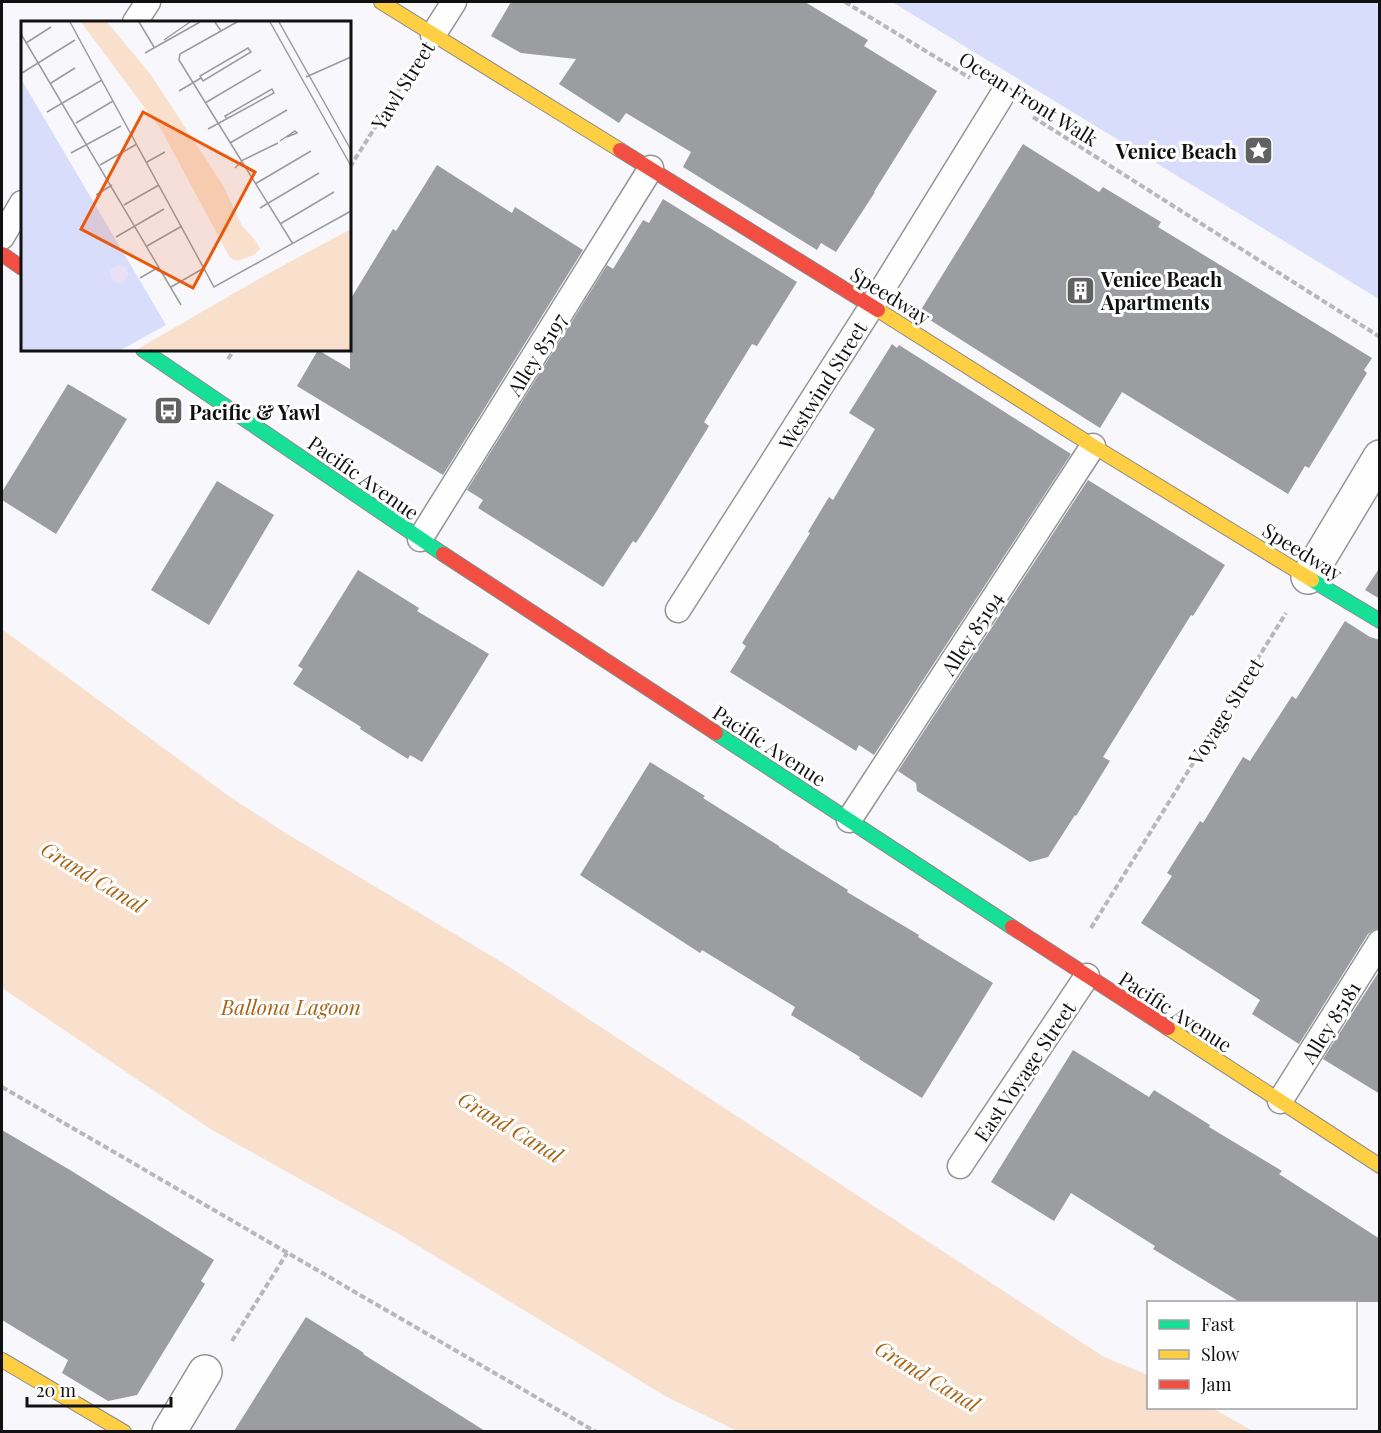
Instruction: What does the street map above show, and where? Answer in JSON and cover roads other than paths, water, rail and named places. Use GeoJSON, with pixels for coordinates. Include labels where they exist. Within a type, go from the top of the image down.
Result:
{"type":"FeatureCollection","features":[{"type":"Feature","properties":{"kind":"street","name":"Speedway"},"geometry":{"type":"LineString","coordinates":[[381,2],[872,306],[1092,446],[1380,621]]}},
{"type":"Feature","properties":{"kind":"street"},"geometry":{"type":"LineString","coordinates":[[2,254],[21,267]]}},
{"type":"Feature","properties":{"kind":"street","name":"Pacific Avenue"},"geometry":{"type":"LineString","coordinates":[[144,351],[420,539],[1380,1166]]}},
{"type":"Feature","properties":{"kind":"street"},"geometry":{"type":"LineString","coordinates":[[1308,577],[1380,457]]}},
{"type":"Feature","properties":{"kind":"street"},"geometry":{"type":"LineString","coordinates":[[2,1360],[124,1431]]}},
{"type":"Feature","properties":{"kind":"street"},"geometry":{"type":"LineString","coordinates":[[169,1431],[206,1372]]}},
{"type":"Feature","properties":{"kind":"lane"},"geometry":{"type":"LineString","coordinates":[[136,21],[148,2]]}},
{"type":"Feature","properties":{"kind":"lane","name":"Yawl Street"},"geometry":{"type":"LineString","coordinates":[[433,35],[454,2]]}},
{"type":"Feature","properties":{"kind":"lane","name":"Westwind Street"},"geometry":{"type":"LineString","coordinates":[[678,610],[872,306],[1001,97]]}},
{"type":"Feature","properties":{"kind":"lane","name":"Alley 85197"},"geometry":{"type":"LineString","coordinates":[[420,539],[651,168]]}},
{"type":"Feature","properties":{"kind":"lane"},"geometry":{"type":"LineString","coordinates":[[2,237],[21,205]]}},
{"type":"Feature","properties":{"kind":"lane","name":"Alley 85194"},"geometry":{"type":"LineString","coordinates":[[849,820],[1092,446]]}},
{"type":"Feature","properties":{"kind":"lane","name":"Alley 85181"},"geometry":{"type":"LineString","coordinates":[[1280,1101],[1380,942]]}},
{"type":"Feature","properties":{"kind":"lane","name":"East Voyage Street"},"geometry":{"type":"LineString","coordinates":[[960,1166],[1078,970]]}},
{"type":"Feature","properties":{"kind":"water","name":"Ballona Lagoon"},"geometry":{"type":"Polygon","coordinates":[[[2,629],[230,797],[287,834],[500,961],[1104,1357],[1147,1375],[1147,1409],[1214,1409],[1253,1431],[737,1431],[667,1397],[397,1233],[212,1130],[2,988],[2,629]]]}},
{"type":"Feature","properties":{"kind":"place","name":"Venice Beach"},"geometry":{"type":"Point","coordinates":[1258,150]}},
{"type":"Feature","properties":{"kind":"place","name":"Venice Beach Apartments"},"geometry":{"type":"Point","coordinates":[1080,290]}},
{"type":"Feature","properties":{"kind":"place","name":"Pacific & Yawl"},"geometry":{"type":"Point","coordinates":[168,411]}},
{"type":"Feature","properties":{"kind":"water label","name":"Grand Canal"},"geometry":{"type":"Point","coordinates":[94,876]}},
{"type":"Feature","properties":{"kind":"water label","name":"Grand Canal"},"geometry":{"type":"Point","coordinates":[511,1126]}},
{"type":"Feature","properties":{"kind":"water label","name":"Grand Canal"},"geometry":{"type":"Point","coordinates":[928,1375]}}]}
